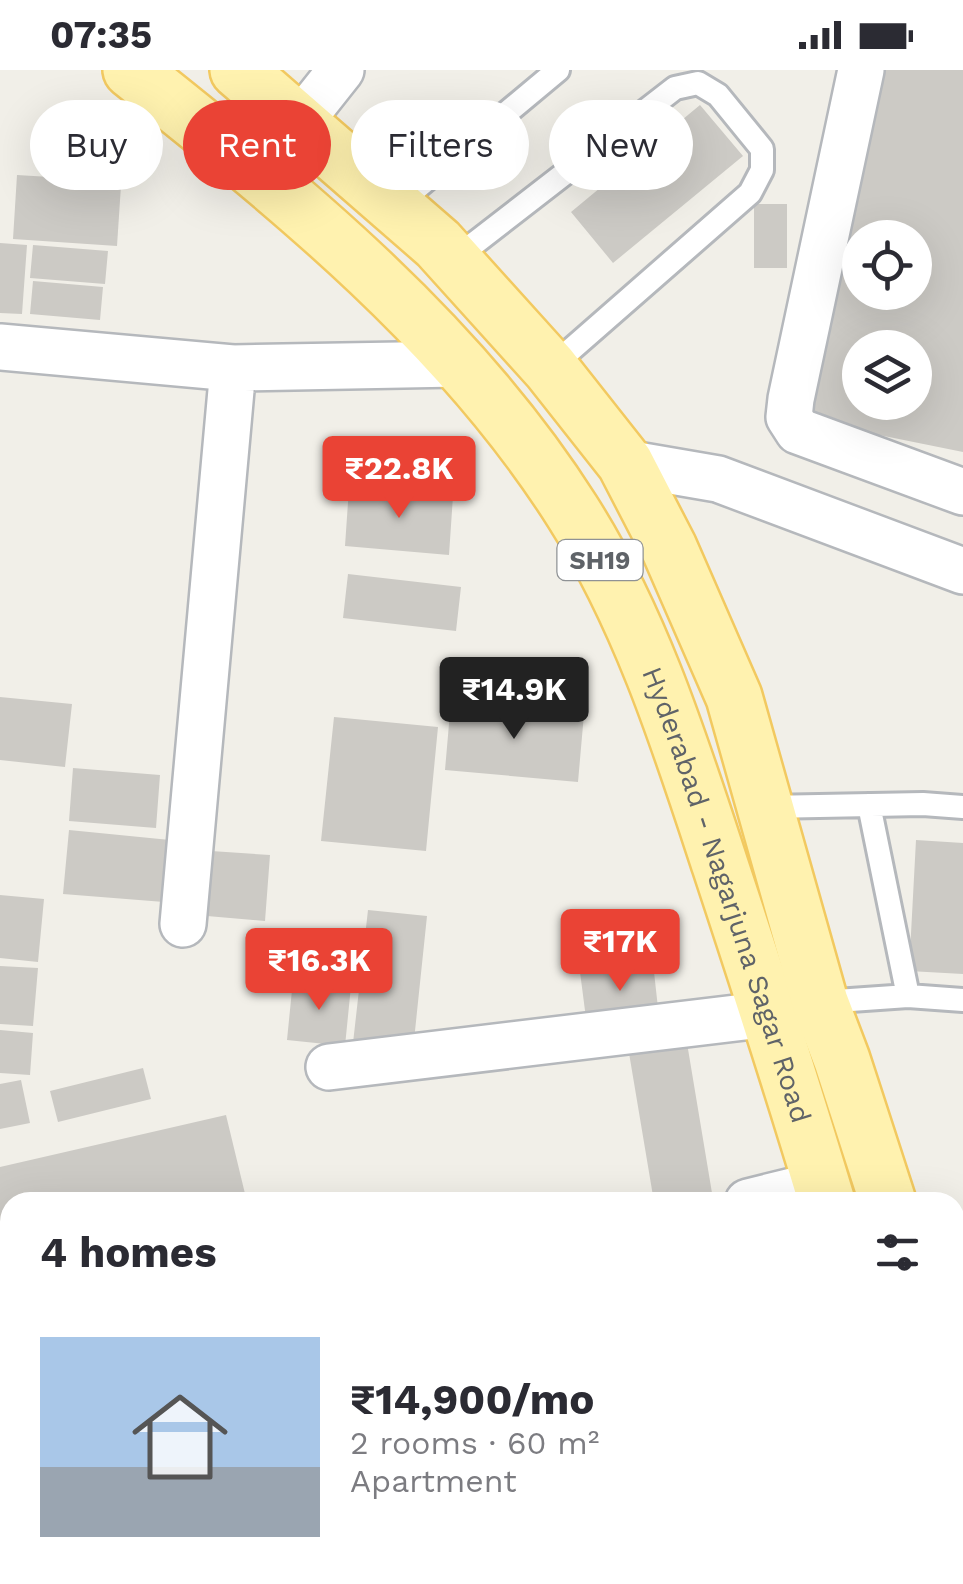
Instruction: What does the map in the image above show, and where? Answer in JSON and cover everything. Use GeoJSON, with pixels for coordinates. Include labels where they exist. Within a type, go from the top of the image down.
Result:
{"type":"FeatureCollection","features":[{"type":"Feature","properties":{"kind":"main road","name":"Hyderabad - Nagarjuna Sagar Road"},"geometry":{"type":"LineString","coordinates":[[132,70],[262,174],[388,288],[496,404],[571,509],[610,577],[794,1008],[842,1060],[885,1192]]}},
{"type":"Feature","properties":{"kind":"main road","name":"Hyderabad - Nagarjuna Sagar Road"},"geometry":{"type":"LineString","coordinates":[[238,70],[322,87],[395,206],[438,244],[550,368],[625,463],[669,548],[734,697],[765,808],[824,1192]]}},
{"type":"Feature","properties":{"kind":"street"},"geometry":{"type":"LineString","coordinates":[[861,70],[789,418],[798,430],[963,492]]}},
{"type":"Feature","properties":{"kind":"street"},"geometry":{"type":"LineString","coordinates":[[0,347],[233,368],[458,364]]}},
{"type":"Feature","properties":{"kind":"street"},"geometry":{"type":"LineString","coordinates":[[183,924],[233,368]]}},
{"type":"Feature","properties":{"kind":"street"},"geometry":{"type":"LineString","coordinates":[[625,463],[718,479],[956,568],[963,514]]}},
{"type":"Feature","properties":{"kind":"street"},"geometry":{"type":"LineString","coordinates":[[329,1066],[794,1008]]}},
{"type":"Feature","properties":{"kind":"lane"},"geometry":{"type":"LineString","coordinates":[[395,206],[558,70]]}},
{"type":"Feature","properties":{"kind":"lane"},"geometry":{"type":"LineString","coordinates":[[453,260],[675,88],[698,83],[718,95],[762,149],[762,170],[750,194],[550,368]]}},
{"type":"Feature","properties":{"kind":"lane"},"geometry":{"type":"LineString","coordinates":[[765,808],[923,804],[963,807]]}},
{"type":"Feature","properties":{"kind":"lane"},"geometry":{"type":"LineString","coordinates":[[869,805],[908,996]]}},
{"type":"Feature","properties":{"kind":"lane"},"geometry":{"type":"LineString","coordinates":[[794,1008],[908,996],[963,1000]]}},
{"type":"Feature","properties":{"kind":"building"},"geometry":{"type":"Polygon","coordinates":[[[882,70],[963,70],[963,452],[810,421],[842,265],[842,310],[932,310],[932,220],[851,220],[882,70]]]}},
{"type":"Feature","properties":{"kind":"building"},"geometry":{"type":"Polygon","coordinates":[[[700,105],[743,156],[613,263],[571,212],[598,190],[693,190],[693,111],[700,105]]]}},
{"type":"Feature","properties":{"kind":"building"},"geometry":{"type":"Polygon","coordinates":[[[17,175],[30,176],[30,190],[121,190],[117,246],[13,239],[17,175]]]}},
{"type":"Feature","properties":{"kind":"building"},"geometry":{"type":"Polygon","coordinates":[[[754,204],[787,204],[787,268],[754,268],[754,204]]]}},
{"type":"Feature","properties":{"kind":"building"},"geometry":{"type":"Polygon","coordinates":[[[0,243],[27,245],[22,314],[0,313],[0,243]]]}},
{"type":"Feature","properties":{"kind":"building"},"geometry":{"type":"Polygon","coordinates":[[[33,245],[108,251],[105,284],[30,278],[33,245]]]}},
{"type":"Feature","properties":{"kind":"building"},"geometry":{"type":"Polygon","coordinates":[[[33,281],[103,287],[100,320],[30,314],[33,281]]]}},
{"type":"Feature","properties":{"kind":"building"},"geometry":{"type":"Polygon","coordinates":[[[349,488],[453,496],[449,555],[345,546],[349,488]]]}},
{"type":"Feature","properties":{"kind":"building"},"geometry":{"type":"Polygon","coordinates":[[[348,574],[461,587],[456,631],[343,618],[348,574]]]}},
{"type":"Feature","properties":{"kind":"building"},"geometry":{"type":"Polygon","coordinates":[[[0,697],[72,704],[65,767],[0,760],[0,697]]]}},
{"type":"Feature","properties":{"kind":"building"},"geometry":{"type":"Polygon","coordinates":[[[451,701],[584,714],[578,782],[445,770],[451,701]]]}},
{"type":"Feature","properties":{"kind":"building"},"geometry":{"type":"Polygon","coordinates":[[[334,717],[438,727],[426,851],[321,841],[334,717]]]}},
{"type":"Feature","properties":{"kind":"building"},"geometry":{"type":"Polygon","coordinates":[[[73,768],[160,775],[156,828],[69,821],[73,768]]]}},
{"type":"Feature","properties":{"kind":"building"},"geometry":{"type":"Polygon","coordinates":[[[69,830],[170,840],[164,902],[63,894],[69,830]]]}},
{"type":"Feature","properties":{"kind":"building"},"geometry":{"type":"Polygon","coordinates":[[[916,840],[963,843],[963,974],[909,971],[916,840]]]}},
{"type":"Feature","properties":{"kind":"building"},"geometry":{"type":"Polygon","coordinates":[[[211,851],[270,855],[265,921],[207,916],[211,851]]]}},
{"type":"Feature","properties":{"kind":"building"},"geometry":{"type":"Polygon","coordinates":[[[0,895],[44,899],[38,962],[0,958],[0,895]]]}},
{"type":"Feature","properties":{"kind":"building"},"geometry":{"type":"Polygon","coordinates":[[[368,910],[427,916],[413,1050],[353,1043],[368,910]]]}},
{"type":"Feature","properties":{"kind":"building"},"geometry":{"type":"Polygon","coordinates":[[[653,963],[659,1017],[587,1026],[580,972],[653,963]]]}},
{"type":"Feature","properties":{"kind":"building"},"geometry":{"type":"Polygon","coordinates":[[[0,966],[38,968],[33,1026],[0,1024],[0,966]]]}},
{"type":"Feature","properties":{"kind":"building"},"geometry":{"type":"Polygon","coordinates":[[[293,980],[351,986],[345,1046],[287,1040],[293,980]]]}},
{"type":"Feature","properties":{"kind":"building"},"geometry":{"type":"Polygon","coordinates":[[[0,1030],[33,1033],[30,1075],[0,1073],[0,1030]]]}},
{"type":"Feature","properties":{"kind":"building"},"geometry":{"type":"Polygon","coordinates":[[[687,1043],[712,1192],[652,1192],[629,1053],[687,1043]]]}},
{"type":"Feature","properties":{"kind":"building"},"geometry":{"type":"Polygon","coordinates":[[[143,1068],[151,1099],[58,1122],[50,1091],[143,1068]]]}},
{"type":"Feature","properties":{"kind":"building"},"geometry":{"type":"Polygon","coordinates":[[[21,1080],[30,1123],[0,1129],[0,1084],[21,1080]]]}},
{"type":"Feature","properties":{"kind":"building"},"geometry":{"type":"Polygon","coordinates":[[[226,1115],[245,1192],[0,1192],[0,1167],[226,1115]]]}}]}
